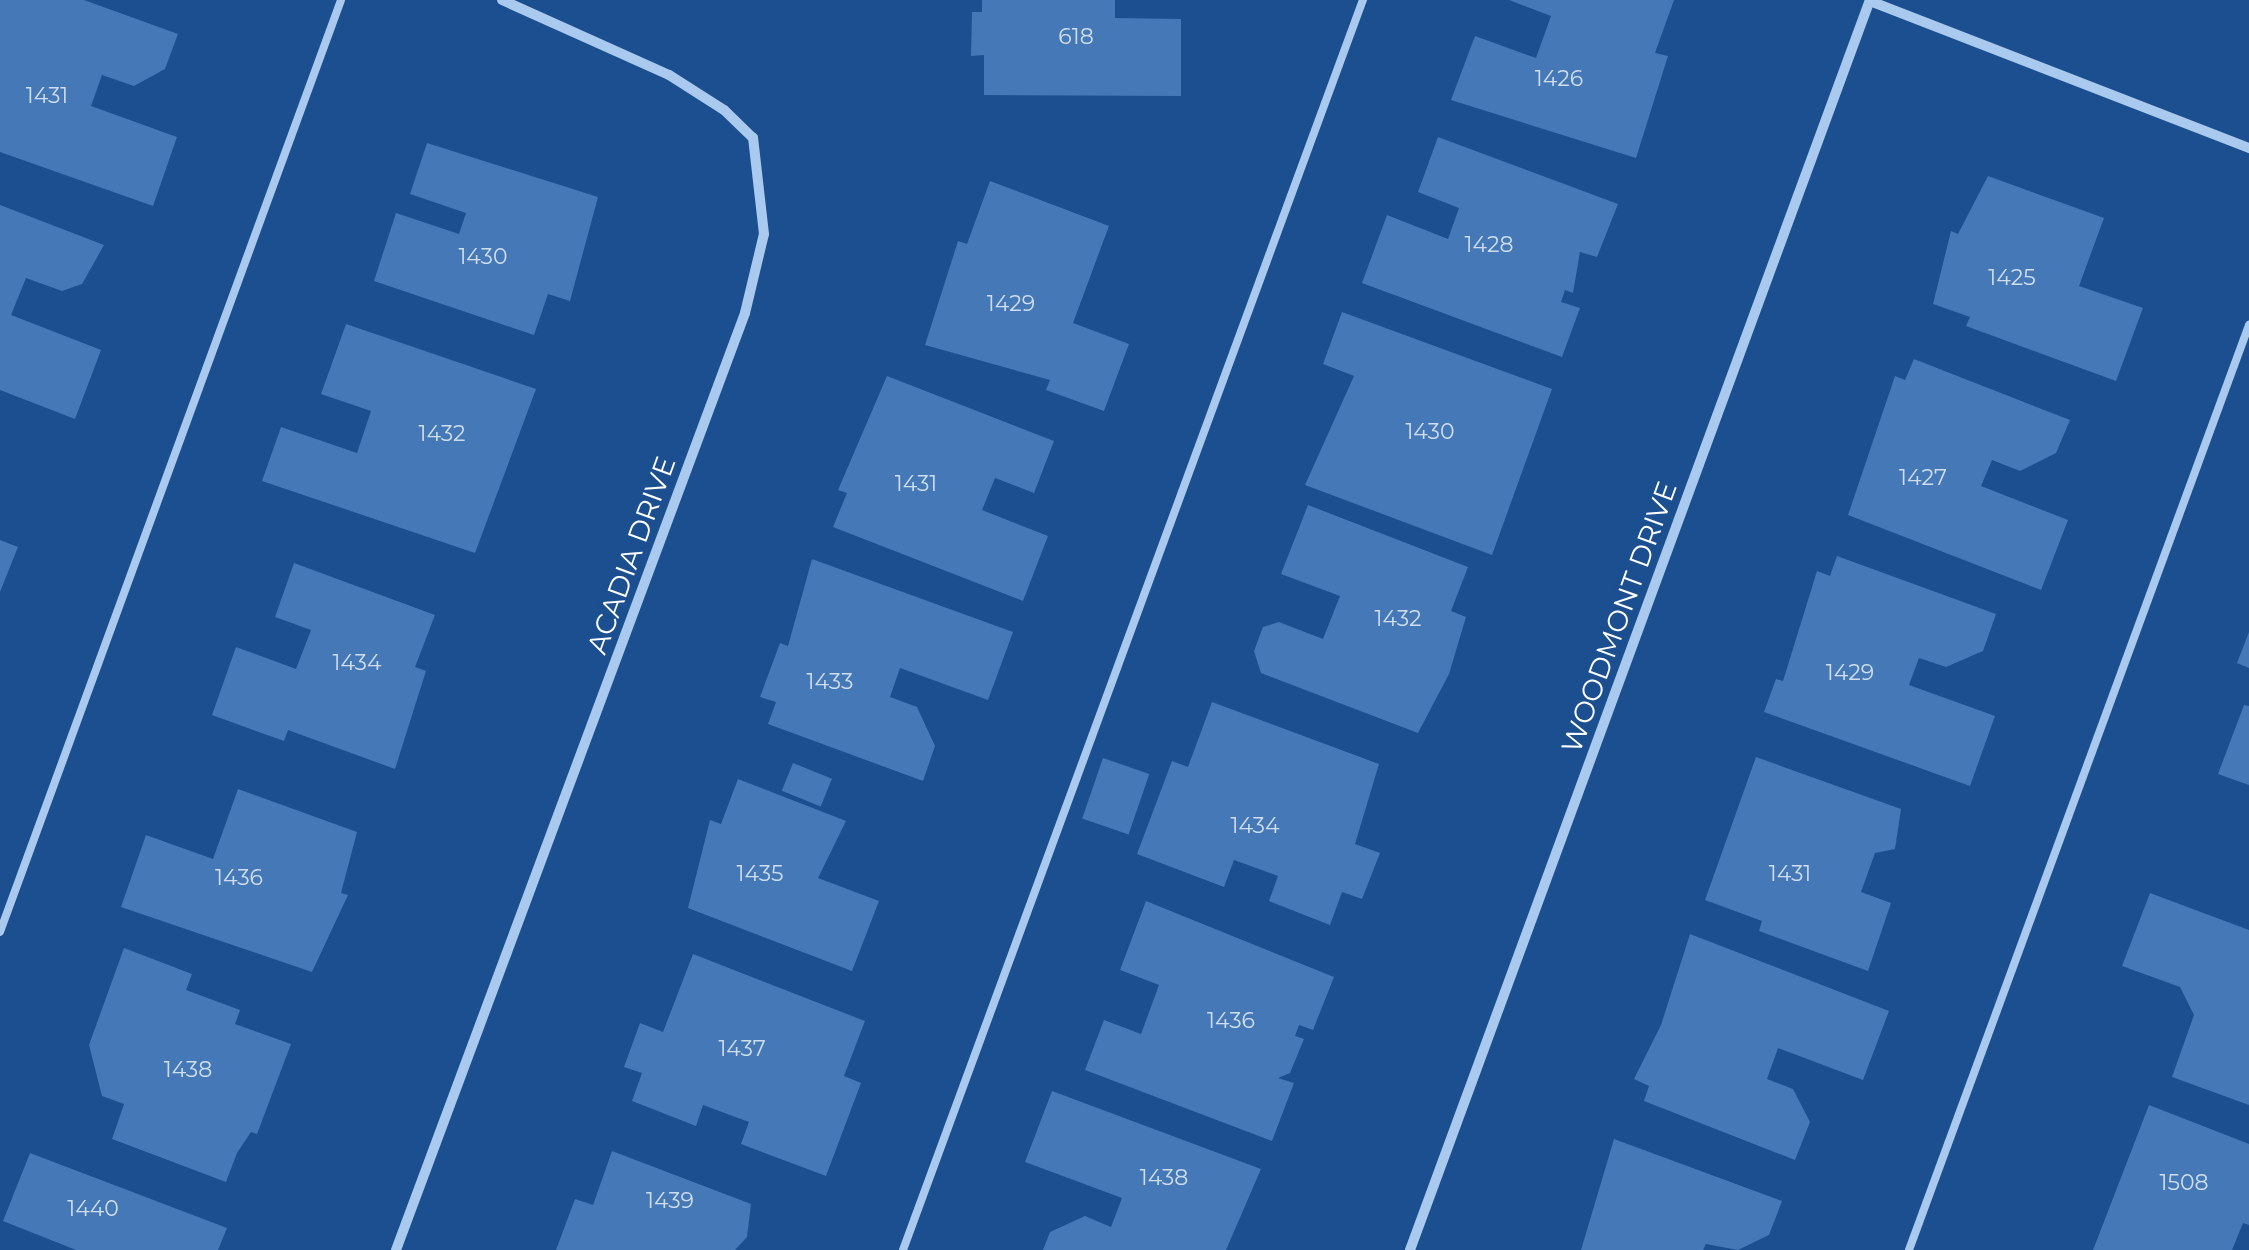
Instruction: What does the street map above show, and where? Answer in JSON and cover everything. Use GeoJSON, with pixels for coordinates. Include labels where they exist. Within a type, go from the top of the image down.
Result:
{"type":"FeatureCollection","features":[{"type":"Feature","properties":{"kind":"street","name":"ACADIA DRIVE"},"geometry":{"type":"LineString","coordinates":[[396,1250],[745,313],[764,234],[753,138],[724,110],[669,75],[502,0]]}},
{"type":"Feature","properties":{"kind":"street"},"geometry":{"type":"LineString","coordinates":[[1869,0],[2249,148]]}},
{"type":"Feature","properties":{"kind":"street","name":"WOODMONT DRIVE"},"geometry":{"type":"LineString","coordinates":[[1410,1250],[1869,0]]}},
{"type":"Feature","properties":{"kind":"lane"},"geometry":{"type":"LineString","coordinates":[[0,932],[341,0]]}},
{"type":"Feature","properties":{"kind":"lane"},"geometry":{"type":"LineString","coordinates":[[902,1250],[1363,0]]}},
{"type":"Feature","properties":{"kind":"lane"},"geometry":{"type":"LineString","coordinates":[[1909,1250],[2249,325]]}},
{"type":"Feature","properties":{"kind":"building"},"geometry":{"type":"Polygon","coordinates":[[[0,0],[84,0],[178,34],[165,69],[134,86],[102,75],[91,106],[177,137],[153,206],[0,152],[0,0]]]}},
{"type":"Feature","properties":{"kind":"building"},"geometry":{"type":"Polygon","coordinates":[[[982,0],[1115,0],[1115,18],[1181,19],[1181,96],[984,95],[984,55],[971,56],[972,12],[982,12],[982,0]]]}},
{"type":"Feature","properties":{"kind":"building"},"geometry":{"type":"Polygon","coordinates":[[[1509,0],[1674,0],[1655,53],[1668,56],[1636,158],[1451,100],[1475,36],[1536,58],[1551,16],[1509,0]]]}},
{"type":"Feature","properties":{"kind":"building"},"geometry":{"type":"Polygon","coordinates":[[[1438,137],[1618,204],[1597,257],[1580,252],[1573,293],[1565,290],[1561,302],[1580,308],[1562,357],[1362,283],[1387,215],[1448,239],[1459,208],[1418,192],[1438,137]]]}},
{"type":"Feature","properties":{"kind":"building"},"geometry":{"type":"Polygon","coordinates":[[[427,143],[598,197],[570,301],[548,294],[534,335],[374,281],[396,213],[459,234],[466,213],[410,194],[427,143]]]}},
{"type":"Feature","properties":{"kind":"building"},"geometry":{"type":"Polygon","coordinates":[[[1988,176],[2104,218],[2079,286],[2143,308],[2116,381],[1966,326],[1970,317],[1933,304],[1951,231],[1958,234],[1988,176]]]}},
{"type":"Feature","properties":{"kind":"building"},"geometry":{"type":"Polygon","coordinates":[[[990,181],[1109,226],[1073,323],[1129,344],[1104,411],[1046,390],[1050,380],[925,345],[958,241],[967,244],[990,181]]]}},
{"type":"Feature","properties":{"kind":"building"},"geometry":{"type":"Polygon","coordinates":[[[0,205],[104,245],[82,284],[62,291],[26,278],[11,315],[101,350],[75,419],[0,390],[0,205]]]}},
{"type":"Feature","properties":{"kind":"building"},"geometry":{"type":"Polygon","coordinates":[[[1342,312],[1552,389],[1492,555],[1305,485],[1354,376],[1323,364],[1342,312]]]}},
{"type":"Feature","properties":{"kind":"building"},"geometry":{"type":"Polygon","coordinates":[[[346,324],[536,389],[475,553],[262,481],[281,427],[357,453],[371,411],[321,394],[346,324]]]}},
{"type":"Feature","properties":{"kind":"building"},"geometry":{"type":"Polygon","coordinates":[[[1914,359],[2070,420],[2056,453],[2020,471],[1992,460],[1981,486],[2068,520],[2041,590],[1848,515],[1895,376],[1905,380],[1914,359]]]}},
{"type":"Feature","properties":{"kind":"building"},"geometry":{"type":"Polygon","coordinates":[[[887,376],[1054,441],[1034,493],[995,478],[982,510],[1048,536],[1023,601],[833,527],[847,493],[838,490],[887,376]]]}},
{"type":"Feature","properties":{"kind":"building"},"geometry":{"type":"Polygon","coordinates":[[[1308,505],[1468,567],[1451,611],[1466,617],[1449,674],[1418,733],[1261,673],[1254,651],[1263,627],[1279,622],[1323,639],[1340,596],[1281,574],[1308,505]]]}},
{"type":"Feature","properties":{"kind":"building"},"geometry":{"type":"Polygon","coordinates":[[[0,540],[18,547],[0,592],[0,540]]]}},
{"type":"Feature","properties":{"kind":"building"},"geometry":{"type":"Polygon","coordinates":[[[1837,556],[1996,614],[1983,651],[1946,667],[1919,658],[1909,685],[1995,716],[1970,786],[1764,712],[1776,679],[1783,681],[1817,571],[1830,576],[1837,556]]]}},
{"type":"Feature","properties":{"kind":"building"},"geometry":{"type":"Polygon","coordinates":[[[812,559],[1013,632],[988,700],[900,668],[890,697],[917,707],[935,746],[923,781],[768,724],[776,702],[760,697],[780,643],[788,646],[812,559]]]}},
{"type":"Feature","properties":{"kind":"building"},"geometry":{"type":"Polygon","coordinates":[[[294,563],[435,615],[415,667],[426,671],[395,769],[288,730],[284,741],[212,715],[236,647],[296,669],[311,630],[275,617],[294,563]]]}},
{"type":"Feature","properties":{"kind":"building"},"geometry":{"type":"Polygon","coordinates":[[[2249,632],[2249,668],[2237,663],[2249,632]]]}},
{"type":"Feature","properties":{"kind":"building"},"geometry":{"type":"Polygon","coordinates":[[[1212,702],[1379,764],[1355,844],[1380,853],[1362,899],[1342,892],[1330,925],[1269,901],[1278,876],[1234,860],[1224,887],[1137,854],[1172,761],[1188,767],[1212,702]]]}},
{"type":"Feature","properties":{"kind":"building"},"geometry":{"type":"Polygon","coordinates":[[[2244,705],[2249,706],[2249,785],[2218,774],[2244,705]]]}},
{"type":"Feature","properties":{"kind":"building"},"geometry":{"type":"Polygon","coordinates":[[[1756,757],[1901,809],[1895,849],[1875,853],[1861,892],[1891,903],[1868,971],[1759,931],[1762,921],[1705,900],[1756,757]]]}},
{"type":"Feature","properties":{"kind":"building"},"geometry":{"type":"Polygon","coordinates":[[[1103,758],[1149,774],[1128,834],[1082,819],[1103,758]]]}},
{"type":"Feature","properties":{"kind":"building"},"geometry":{"type":"Polygon","coordinates":[[[793,763],[832,779],[821,807],[782,791],[793,763]]]}},
{"type":"Feature","properties":{"kind":"building"},"geometry":{"type":"Polygon","coordinates":[[[738,779],[846,821],[818,878],[879,901],[852,971],[688,908],[710,820],[721,824],[738,779]]]}},
{"type":"Feature","properties":{"kind":"building"},"geometry":{"type":"Polygon","coordinates":[[[238,789],[357,832],[341,893],[348,895],[312,972],[121,907],[146,835],[213,859],[238,789]]]}},
{"type":"Feature","properties":{"kind":"building"},"geometry":{"type":"Polygon","coordinates":[[[2150,893],[2249,930],[2249,1105],[2172,1077],[2194,1015],[2180,987],[2122,966],[2150,893]]]}},
{"type":"Feature","properties":{"kind":"building"},"geometry":{"type":"Polygon","coordinates":[[[1146,901],[1334,977],[1313,1030],[1299,1025],[1295,1036],[1304,1039],[1290,1073],[1278,1078],[1294,1083],[1272,1141],[1085,1070],[1104,1020],[1141,1034],[1159,985],[1120,970],[1146,901]]]}},
{"type":"Feature","properties":{"kind":"building"},"geometry":{"type":"Polygon","coordinates":[[[1690,934],[1889,1011],[1863,1080],[1778,1048],[1767,1079],[1793,1089],[1810,1122],[1795,1160],[1644,1101],[1649,1086],[1634,1079],[1661,1025],[1690,934]]]}},
{"type":"Feature","properties":{"kind":"building"},"geometry":{"type":"Polygon","coordinates":[[[124,948],[192,974],[186,990],[240,1010],[235,1024],[291,1044],[257,1134],[251,1132],[237,1153],[226,1182],[112,1139],[124,1104],[102,1096],[89,1045],[124,948]]]}},
{"type":"Feature","properties":{"kind":"building"},"geometry":{"type":"Polygon","coordinates":[[[693,954],[865,1021],[844,1076],[861,1083],[826,1176],[741,1144],[749,1122],[703,1105],[696,1126],[632,1101],[642,1073],[624,1067],[640,1023],[663,1032],[693,954]]]}},
{"type":"Feature","properties":{"kind":"building"},"geometry":{"type":"Polygon","coordinates":[[[1052,1091],[1261,1169],[1226,1250],[1043,1250],[1050,1232],[1085,1216],[1111,1227],[1122,1198],[1025,1162],[1052,1091]]]}},
{"type":"Feature","properties":{"kind":"building"},"geometry":{"type":"Polygon","coordinates":[[[2149,1105],[2249,1144],[2249,1225],[2243,1223],[2232,1250],[2093,1250],[2149,1105]]]}},
{"type":"Feature","properties":{"kind":"building"},"geometry":{"type":"Polygon","coordinates":[[[1614,1139],[1782,1201],[1769,1235],[1738,1250],[1706,1244],[1703,1250],[1581,1250],[1614,1139]]]}},
{"type":"Feature","properties":{"kind":"building"},"geometry":{"type":"Polygon","coordinates":[[[612,1151],[751,1204],[747,1237],[735,1250],[556,1250],[575,1199],[593,1205],[612,1151]]]}},
{"type":"Feature","properties":{"kind":"building"},"geometry":{"type":"Polygon","coordinates":[[[30,1153],[227,1228],[218,1250],[76,1250],[3,1221],[30,1153]]]}}]}
